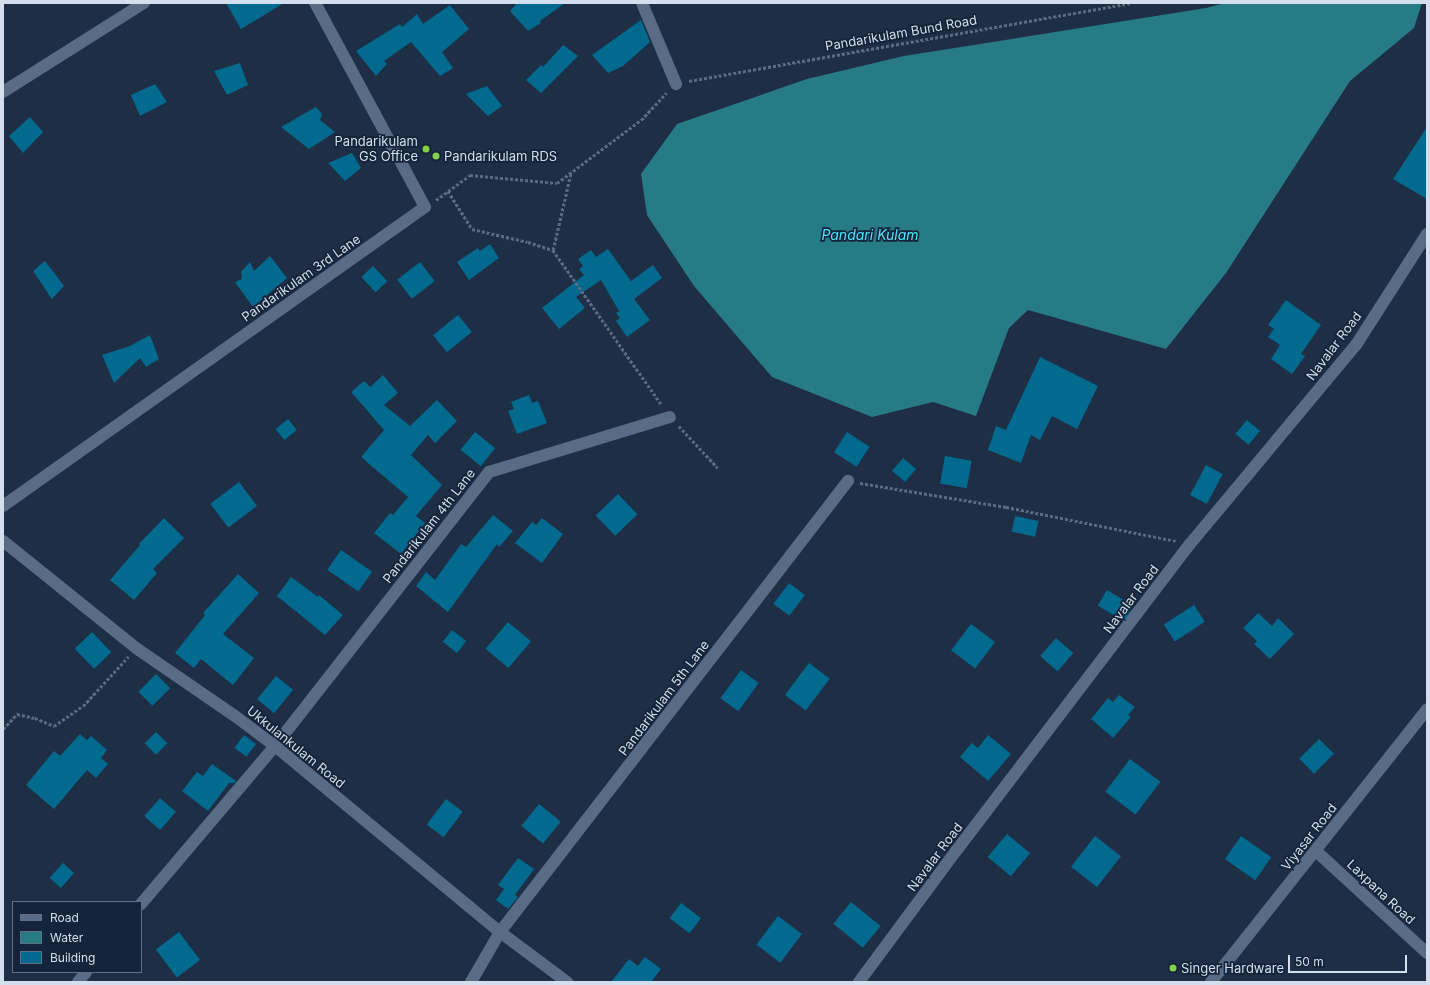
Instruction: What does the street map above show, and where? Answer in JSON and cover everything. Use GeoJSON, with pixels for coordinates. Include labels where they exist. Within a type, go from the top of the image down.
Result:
{"type":"FeatureCollection","features":[{"type":"Feature","properties":{"kind":"street"},"geometry":{"type":"LineString","coordinates":[[3,92],[144,3]]}},
{"type":"Feature","properties":{"kind":"street"},"geometry":{"type":"LineString","coordinates":[[315,3],[425,207]]}},
{"type":"Feature","properties":{"kind":"street"},"geometry":{"type":"LineString","coordinates":[[642,3],[676,84]]}},
{"type":"Feature","properties":{"kind":"street","name":"Pandarikulam 3rd Lane"},"geometry":{"type":"LineString","coordinates":[[3,506],[425,207]]}},
{"type":"Feature","properties":{"kind":"street","name":"Navalar Road"},"geometry":{"type":"LineString","coordinates":[[859,982],[956,851],[1190,544],[1356,345],[1427,234]]}},
{"type":"Feature","properties":{"kind":"street","name":"Pandarikulam 4th Lane"},"geometry":{"type":"LineString","coordinates":[[142,903],[275,746],[489,472],[670,417]]}},
{"type":"Feature","properties":{"kind":"street","name":"Pandarikulam 5th Lane"},"geometry":{"type":"LineString","coordinates":[[471,982],[500,932],[848,481]]}},
{"type":"Feature","properties":{"kind":"street","name":"Ukkulankulam Road"},"geometry":{"type":"LineString","coordinates":[[3,541],[136,648],[235,716],[275,746],[500,932],[567,982]]}},
{"type":"Feature","properties":{"kind":"street","name":"Viyasar Road"},"geometry":{"type":"LineString","coordinates":[[1211,982],[1316,851],[1427,708]]}},
{"type":"Feature","properties":{"kind":"street","name":"Laxpana Road"},"geometry":{"type":"LineString","coordinates":[[1316,851],[1427,953]]}},
{"type":"Feature","properties":{"kind":"street"},"geometry":{"type":"LineString","coordinates":[[78,982],[85,973]]}},
{"type":"Feature","properties":{"kind":"path","name":"Pandarikulam Bund Road"},"geometry":{"type":"LineString","coordinates":[[676,84],[1130,3]]}},
{"type":"Feature","properties":{"kind":"path"},"geometry":{"type":"LineString","coordinates":[[425,207],[470,175],[557,183],[641,120],[676,84]]}},
{"type":"Feature","properties":{"kind":"path"},"geometry":{"type":"LineString","coordinates":[[553,250],[571,172]]}},
{"type":"Feature","properties":{"kind":"path"},"geometry":{"type":"LineString","coordinates":[[448,191],[472,229],[528,242],[553,250],[670,417],[718,468]]}},
{"type":"Feature","properties":{"kind":"path"},"geometry":{"type":"LineString","coordinates":[[848,481],[1006,507],[1190,544]]}},
{"type":"Feature","properties":{"kind":"path"},"geometry":{"type":"LineString","coordinates":[[3,729],[16,714],[35,718],[54,726],[82,706],[111,677],[136,648]]}},
{"type":"Feature","properties":{"kind":"water","name":"Pandari Kulam"},"geometry":{"type":"Polygon","coordinates":[[[1225,3],[1422,3],[1414,28],[1350,81],[1226,273],[1166,349],[1028,310],[1009,328],[976,416],[933,402],[872,417],[772,377],[694,286],[647,215],[641,174],[677,124],[807,79],[904,56],[1206,8],[1225,3]]]}},
{"type":"Feature","properties":{"kind":"building"},"geometry":{"type":"Polygon","coordinates":[[[226,3],[284,3],[241,29],[226,3]]]}},
{"type":"Feature","properties":{"kind":"building"},"geometry":{"type":"Polygon","coordinates":[[[517,3],[565,3],[540,21],[541,23],[528,31],[510,11],[517,3]]]}},
{"type":"Feature","properties":{"kind":"building"},"geometry":{"type":"Polygon","coordinates":[[[450,5],[469,29],[442,52],[453,68],[440,76],[411,42],[384,61],[387,64],[376,76],[356,51],[400,24],[402,27],[417,14],[423,24],[450,5]]]}},
{"type":"Feature","properties":{"kind":"building"},"geometry":{"type":"Polygon","coordinates":[[[641,20],[650,42],[623,66],[608,73],[592,55],[641,20]]]}},
{"type":"Feature","properties":{"kind":"building"},"geometry":{"type":"Polygon","coordinates":[[[563,45],[578,56],[541,93],[526,80],[541,65],[543,67],[563,45]]]}},
{"type":"Feature","properties":{"kind":"building"},"geometry":{"type":"Polygon","coordinates":[[[240,63],[248,85],[227,95],[214,71],[240,63]]]}},
{"type":"Feature","properties":{"kind":"building"},"geometry":{"type":"Polygon","coordinates":[[[155,84],[167,102],[140,116],[131,95],[155,84]]]}},
{"type":"Feature","properties":{"kind":"building"},"geometry":{"type":"Polygon","coordinates":[[[487,86],[502,106],[488,116],[466,94],[487,86]]]}},
{"type":"Feature","properties":{"kind":"building"},"geometry":{"type":"Polygon","coordinates":[[[316,107],[322,114],[320,120],[335,132],[309,149],[281,127],[316,107]]]}},
{"type":"Feature","properties":{"kind":"building"},"geometry":{"type":"Polygon","coordinates":[[[30,117],[43,132],[23,153],[9,136],[30,117]]]}},
{"type":"Feature","properties":{"kind":"building"},"geometry":{"type":"Polygon","coordinates":[[[1427,127],[1427,199],[1393,179],[1427,127]]]}},
{"type":"Feature","properties":{"kind":"building"},"geometry":{"type":"Polygon","coordinates":[[[352,153],[361,168],[345,181],[328,163],[352,153]]]}},
{"type":"Feature","properties":{"kind":"building"},"geometry":{"type":"Polygon","coordinates":[[[490,244],[499,258],[469,280],[457,262],[478,248],[480,251],[490,244]]]}},
{"type":"Feature","properties":{"kind":"building"},"geometry":{"type":"Polygon","coordinates":[[[608,249],[631,281],[653,265],[662,278],[634,299],[650,320],[627,337],[616,321],[620,318],[616,313],[619,311],[601,280],[576,297],[585,308],[559,329],[542,308],[584,275],[579,269],[583,266],[578,259],[591,250],[596,257],[608,249]]]}},
{"type":"Feature","properties":{"kind":"building"},"geometry":{"type":"Polygon","coordinates":[[[270,256],[287,278],[253,307],[235,282],[242,279],[241,272],[250,262],[254,271],[270,256]]]}},
{"type":"Feature","properties":{"kind":"building"},"geometry":{"type":"Polygon","coordinates":[[[45,261],[64,286],[52,299],[33,271],[45,261]]]}},
{"type":"Feature","properties":{"kind":"building"},"geometry":{"type":"Polygon","coordinates":[[[420,262],[435,281],[412,299],[397,280],[420,262]]]}},
{"type":"Feature","properties":{"kind":"building"},"geometry":{"type":"Polygon","coordinates":[[[373,266],[387,281],[376,292],[361,277],[373,266]]]}},
{"type":"Feature","properties":{"kind":"building"},"geometry":{"type":"Polygon","coordinates":[[[1286,300],[1321,325],[1301,354],[1305,356],[1292,374],[1271,359],[1280,345],[1268,337],[1274,329],[1268,325],[1286,300]]]}},
{"type":"Feature","properties":{"kind":"building"},"geometry":{"type":"Polygon","coordinates":[[[458,315],[472,332],[447,352],[433,335],[458,315]]]}},
{"type":"Feature","properties":{"kind":"building"},"geometry":{"type":"Polygon","coordinates":[[[150,335],[159,359],[146,367],[140,358],[114,383],[102,355],[130,346],[150,335]]]}},
{"type":"Feature","properties":{"kind":"building"},"geometry":{"type":"Polygon","coordinates":[[[1040,357],[1098,386],[1077,429],[1052,416],[1040,440],[1031,435],[1021,463],[988,450],[996,426],[1006,430],[1040,357]]]}},
{"type":"Feature","properties":{"kind":"building"},"geometry":{"type":"Polygon","coordinates":[[[383,375],[398,393],[384,405],[410,426],[437,400],[457,421],[435,443],[428,435],[411,455],[442,485],[416,516],[425,523],[401,554],[374,533],[390,513],[393,515],[408,497],[361,457],[384,430],[351,392],[364,381],[370,387],[383,375]]]}},
{"type":"Feature","properties":{"kind":"building"},"geometry":{"type":"Polygon","coordinates":[[[529,395],[532,403],[538,401],[547,423],[517,434],[508,411],[514,409],[511,402],[529,395]]]}},
{"type":"Feature","properties":{"kind":"building"},"geometry":{"type":"Polygon","coordinates":[[[288,419],[297,430],[284,440],[276,429],[288,419]]]}},
{"type":"Feature","properties":{"kind":"building"},"geometry":{"type":"Polygon","coordinates":[[[1247,420],[1260,431],[1248,445],[1235,434],[1247,420]]]}},
{"type":"Feature","properties":{"kind":"building"},"geometry":{"type":"Polygon","coordinates":[[[475,432],[495,448],[481,466],[461,450],[475,432]]]}},
{"type":"Feature","properties":{"kind":"building"},"geometry":{"type":"Polygon","coordinates":[[[847,432],[870,447],[857,467],[834,452],[847,432]]]}},
{"type":"Feature","properties":{"kind":"building"},"geometry":{"type":"Polygon","coordinates":[[[945,456],[972,461],[967,488],[940,484],[945,456]]]}},
{"type":"Feature","properties":{"kind":"building"},"geometry":{"type":"Polygon","coordinates":[[[903,458],[916,469],[905,482],[892,471],[903,458]]]}},
{"type":"Feature","properties":{"kind":"building"},"geometry":{"type":"Polygon","coordinates":[[[1206,465],[1223,474],[1207,504],[1190,495],[1206,465]]]}},
{"type":"Feature","properties":{"kind":"building"},"geometry":{"type":"Polygon","coordinates":[[[239,482],[257,506],[228,528],[210,504],[239,482]]]}},
{"type":"Feature","properties":{"kind":"building"},"geometry":{"type":"Polygon","coordinates":[[[618,494],[637,514],[615,536],[596,516],[618,494]]]}},
{"type":"Feature","properties":{"kind":"building"},"geometry":{"type":"Polygon","coordinates":[[[493,515],[513,531],[499,547],[497,544],[448,612],[416,586],[426,572],[435,580],[461,544],[466,547],[493,515]]]}},
{"type":"Feature","properties":{"kind":"building"},"geometry":{"type":"Polygon","coordinates":[[[1015,516],[1038,521],[1035,537],[1012,532],[1015,516]]]}},
{"type":"Feature","properties":{"kind":"building"},"geometry":{"type":"Polygon","coordinates":[[[164,518],[184,538],[153,569],[157,573],[134,600],[110,580],[140,545],[139,544],[164,518]]]}},
{"type":"Feature","properties":{"kind":"building"},"geometry":{"type":"Polygon","coordinates":[[[542,518],[563,534],[542,563],[515,543],[532,522],[536,525],[542,518]]]}},
{"type":"Feature","properties":{"kind":"building"},"geometry":{"type":"Polygon","coordinates":[[[341,550],[372,572],[358,591],[327,570],[341,550]]]}},
{"type":"Feature","properties":{"kind":"building"},"geometry":{"type":"Polygon","coordinates":[[[238,574],[259,593],[223,634],[254,658],[233,685],[201,659],[194,668],[175,653],[205,615],[203,613],[238,574]]]}},
{"type":"Feature","properties":{"kind":"building"},"geometry":{"type":"Polygon","coordinates":[[[291,577],[318,597],[319,595],[343,615],[325,635],[277,596],[291,577]]]}},
{"type":"Feature","properties":{"kind":"building"},"geometry":{"type":"Polygon","coordinates":[[[789,583],[805,595],[789,616],[773,604],[789,583]]]}},
{"type":"Feature","properties":{"kind":"building"},"geometry":{"type":"Polygon","coordinates":[[[1107,590],[1134,606],[1124,621],[1098,605],[1107,590]]]}},
{"type":"Feature","properties":{"kind":"building"},"geometry":{"type":"Polygon","coordinates":[[[1194,605],[1205,622],[1175,641],[1164,625],[1194,605]]]}},
{"type":"Feature","properties":{"kind":"building"},"geometry":{"type":"Polygon","coordinates":[[[1258,613],[1272,626],[1278,618],[1294,634],[1270,659],[1254,644],[1257,641],[1243,628],[1258,613]]]}},
{"type":"Feature","properties":{"kind":"building"},"geometry":{"type":"Polygon","coordinates":[[[508,622],[531,641],[508,668],[486,649],[508,622]]]}},
{"type":"Feature","properties":{"kind":"building"},"geometry":{"type":"Polygon","coordinates":[[[971,624],[995,642],[975,668],[951,650],[971,624]]]}},
{"type":"Feature","properties":{"kind":"building"},"geometry":{"type":"Polygon","coordinates":[[[452,630],[466,641],[457,653],[443,642],[452,630]]]}},
{"type":"Feature","properties":{"kind":"building"},"geometry":{"type":"Polygon","coordinates":[[[92,632],[111,652],[94,669],[75,649],[92,632]]]}},
{"type":"Feature","properties":{"kind":"building"},"geometry":{"type":"Polygon","coordinates":[[[1056,638],[1073,653],[1058,671],[1040,656],[1056,638]]]}},
{"type":"Feature","properties":{"kind":"building"},"geometry":{"type":"Polygon","coordinates":[[[809,663],[830,679],[806,711],[785,695],[809,663]]]}},
{"type":"Feature","properties":{"kind":"building"},"geometry":{"type":"Polygon","coordinates":[[[741,670],[759,683],[738,711],[720,698],[741,670]]]}},
{"type":"Feature","properties":{"kind":"building"},"geometry":{"type":"Polygon","coordinates":[[[156,674],[170,688],[152,706],[138,692],[156,674]]]}},
{"type":"Feature","properties":{"kind":"building"},"geometry":{"type":"Polygon","coordinates":[[[276,676],[293,690],[274,713],[257,699],[276,676]]]}},
{"type":"Feature","properties":{"kind":"building"},"geometry":{"type":"Polygon","coordinates":[[[1119,695],[1135,707],[1128,715],[1131,717],[1113,738],[1091,719],[1108,698],[1113,702],[1119,695]]]}},
{"type":"Feature","properties":{"kind":"building"},"geometry":{"type":"Polygon","coordinates":[[[156,732],[167,743],[156,755],[145,743],[156,732]]]}},
{"type":"Feature","properties":{"kind":"building"},"geometry":{"type":"Polygon","coordinates":[[[80,734],[87,740],[91,736],[107,750],[101,758],[108,764],[96,778],[87,770],[54,809],[26,785],[54,751],[60,756],[80,734]]]}},
{"type":"Feature","properties":{"kind":"building"},"geometry":{"type":"Polygon","coordinates":[[[244,735],[256,744],[246,757],[234,748],[244,735]]]}},
{"type":"Feature","properties":{"kind":"building"},"geometry":{"type":"Polygon","coordinates":[[[988,735],[1011,754],[988,781],[960,757],[972,743],[978,748],[988,735]]]}},
{"type":"Feature","properties":{"kind":"building"},"geometry":{"type":"Polygon","coordinates":[[[1319,739],[1334,754],[1314,774],[1299,759],[1319,739]]]}},
{"type":"Feature","properties":{"kind":"building"},"geometry":{"type":"Polygon","coordinates":[[[1130,759],[1160,782],[1136,815],[1105,792],[1130,759]]]}},
{"type":"Feature","properties":{"kind":"building"},"geometry":{"type":"Polygon","coordinates":[[[212,764],[236,781],[234,783],[229,783],[208,811],[182,791],[197,772],[203,776],[212,764]]]}},
{"type":"Feature","properties":{"kind":"building"},"geometry":{"type":"Polygon","coordinates":[[[160,798],[176,812],[160,830],[144,816],[160,798]]]}},
{"type":"Feature","properties":{"kind":"building"},"geometry":{"type":"Polygon","coordinates":[[[446,799],[463,812],[444,837],[427,825],[446,799]]]}},
{"type":"Feature","properties":{"kind":"building"},"geometry":{"type":"Polygon","coordinates":[[[539,804],[561,822],[543,843],[521,826],[539,804]]]}},
{"type":"Feature","properties":{"kind":"building"},"geometry":{"type":"Polygon","coordinates":[[[1007,834],[1030,853],[1011,876],[988,857],[1007,834]]]}},
{"type":"Feature","properties":{"kind":"building"},"geometry":{"type":"Polygon","coordinates":[[[1095,836],[1121,856],[1097,887],[1071,867],[1095,836]]]}},
{"type":"Feature","properties":{"kind":"building"},"geometry":{"type":"Polygon","coordinates":[[[1241,836],[1271,857],[1255,880],[1225,859],[1241,836]]]}},
{"type":"Feature","properties":{"kind":"building"},"geometry":{"type":"Polygon","coordinates":[[[518,858],[534,869],[515,895],[518,897],[508,909],[496,900],[504,889],[498,885],[518,858]]]}},
{"type":"Feature","properties":{"kind":"building"},"geometry":{"type":"Polygon","coordinates":[[[63,863],[74,873],[61,888],[50,878],[63,863]]]}},
{"type":"Feature","properties":{"kind":"building"},"geometry":{"type":"Polygon","coordinates":[[[851,902],[881,926],[863,948],[833,924],[851,902]]]}},
{"type":"Feature","properties":{"kind":"building"},"geometry":{"type":"Polygon","coordinates":[[[681,903],[701,918],[690,933],[670,918],[681,903]]]}},
{"type":"Feature","properties":{"kind":"building"},"geometry":{"type":"Polygon","coordinates":[[[778,916],[802,934],[780,963],[756,945],[778,916]]]}},
{"type":"Feature","properties":{"kind":"building"},"geometry":{"type":"Polygon","coordinates":[[[179,932],[200,960],[177,977],[156,949],[179,932]]]}},
{"type":"Feature","properties":{"kind":"building"},"geometry":{"type":"Polygon","coordinates":[[[645,957],[661,969],[651,982],[611,982],[629,959],[638,966],[645,957]]]}},
{"type":"Feature","properties":{"kind":"place","name":"Pandarikulam GS Office"},"geometry":{"type":"Point","coordinates":[426,149]}},
{"type":"Feature","properties":{"kind":"place","name":"Pandarikulam RDS"},"geometry":{"type":"Point","coordinates":[436,156]}},
{"type":"Feature","properties":{"kind":"place","name":"Singer Hardware"},"geometry":{"type":"Point","coordinates":[1173,968]}}]}
